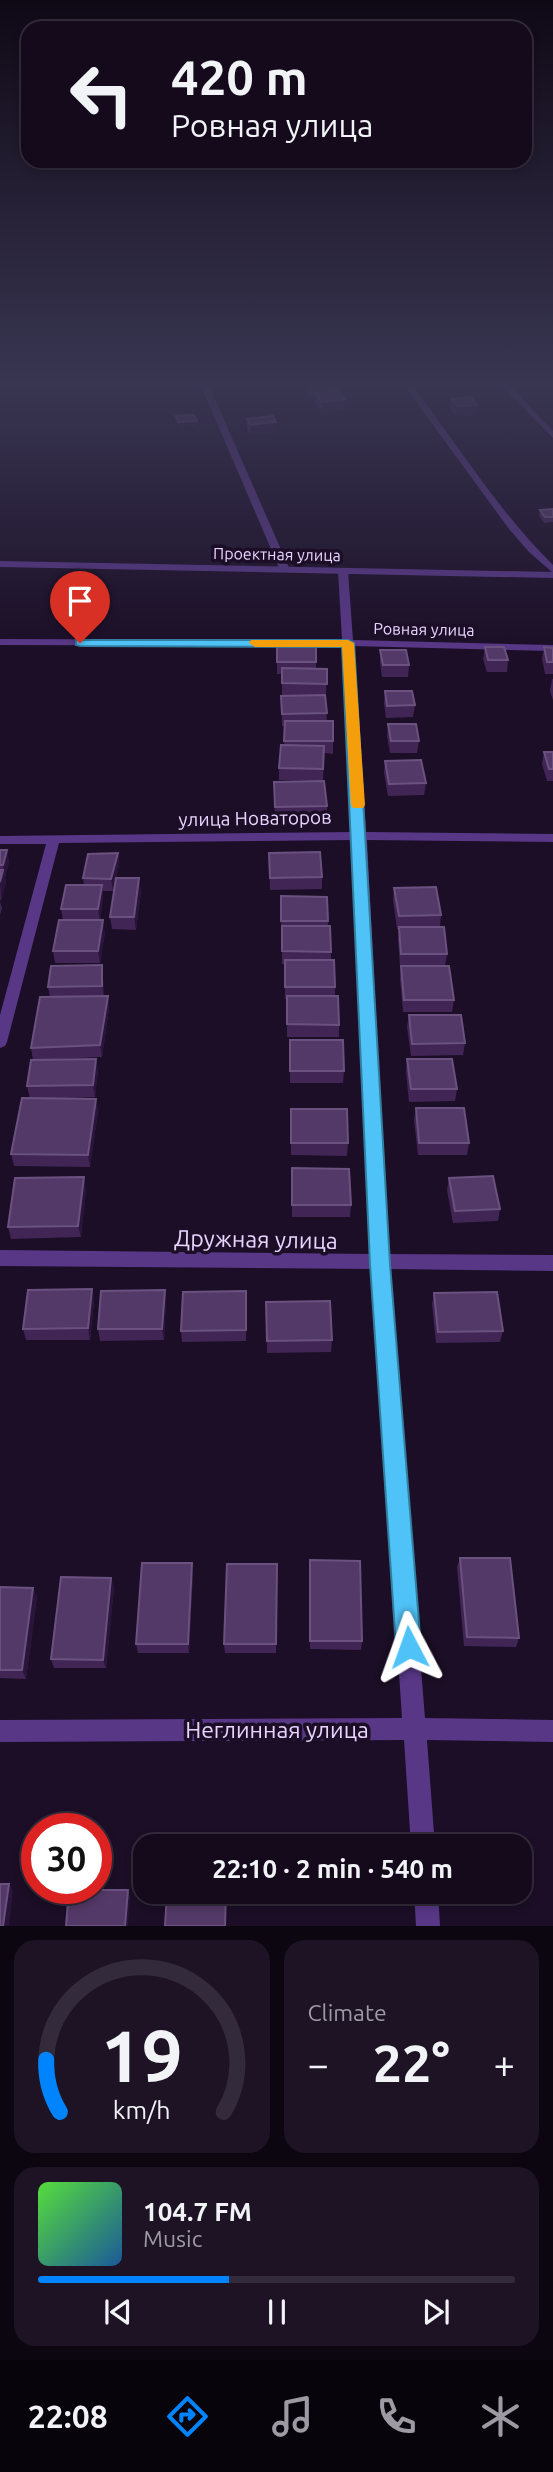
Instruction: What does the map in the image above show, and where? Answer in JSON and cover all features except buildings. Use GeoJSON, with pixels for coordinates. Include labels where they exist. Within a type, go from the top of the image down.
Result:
{"type":"FeatureCollection","features":[{"type":"Feature","properties":{"kind":"street"},"geometry":{"type":"LineString","coordinates":[[242,471],[285,570]]}},
{"type":"Feature","properties":{"kind":"street"},"geometry":{"type":"LineString","coordinates":[[473,471],[528,548],[553,570]]}},
{"type":"Feature","properties":{"kind":"street","name":"Проектная улица"},"geometry":{"type":"LineString","coordinates":[[0,564],[553,575]]}},
{"type":"Feature","properties":{"kind":"street"},"geometry":{"type":"LineString","coordinates":[[343,571],[360,836],[380,1264],[421,1834]]}},
{"type":"Feature","properties":{"kind":"street","name":"Ровная улица"},"geometry":{"type":"LineString","coordinates":[[0,642],[348,643],[553,648]]}},
{"type":"Feature","properties":{"kind":"street","name":"улица Новаторов"},"geometry":{"type":"LineString","coordinates":[[0,840],[360,836],[553,838]]}},
{"type":"Feature","properties":{"kind":"street"},"geometry":{"type":"LineString","coordinates":[[0,1042],[54,839]]}},
{"type":"Feature","properties":{"kind":"street","name":"Дружная улица"},"geometry":{"type":"LineString","coordinates":[[0,1258],[553,1264]]}},
{"type":"Feature","properties":{"kind":"street","name":"Неглинная улица"},"geometry":{"type":"LineString","coordinates":[[0,1731],[553,1731]]}},
{"type":"Feature","properties":{"kind":"street"},"geometry":{"type":"LineString","coordinates":[[427,1904],[428,1926]]}},
{"type":"Feature","properties":{"kind":"slow traffic"},"geometry":{"type":"LineString","coordinates":[[255,643],[348,643],[358,805]]}},
{"type":"Feature","properties":{"kind":"route"},"geometry":{"type":"LineString","coordinates":[[80,643],[348,643],[380,1264],[409,1647]]}}]}
